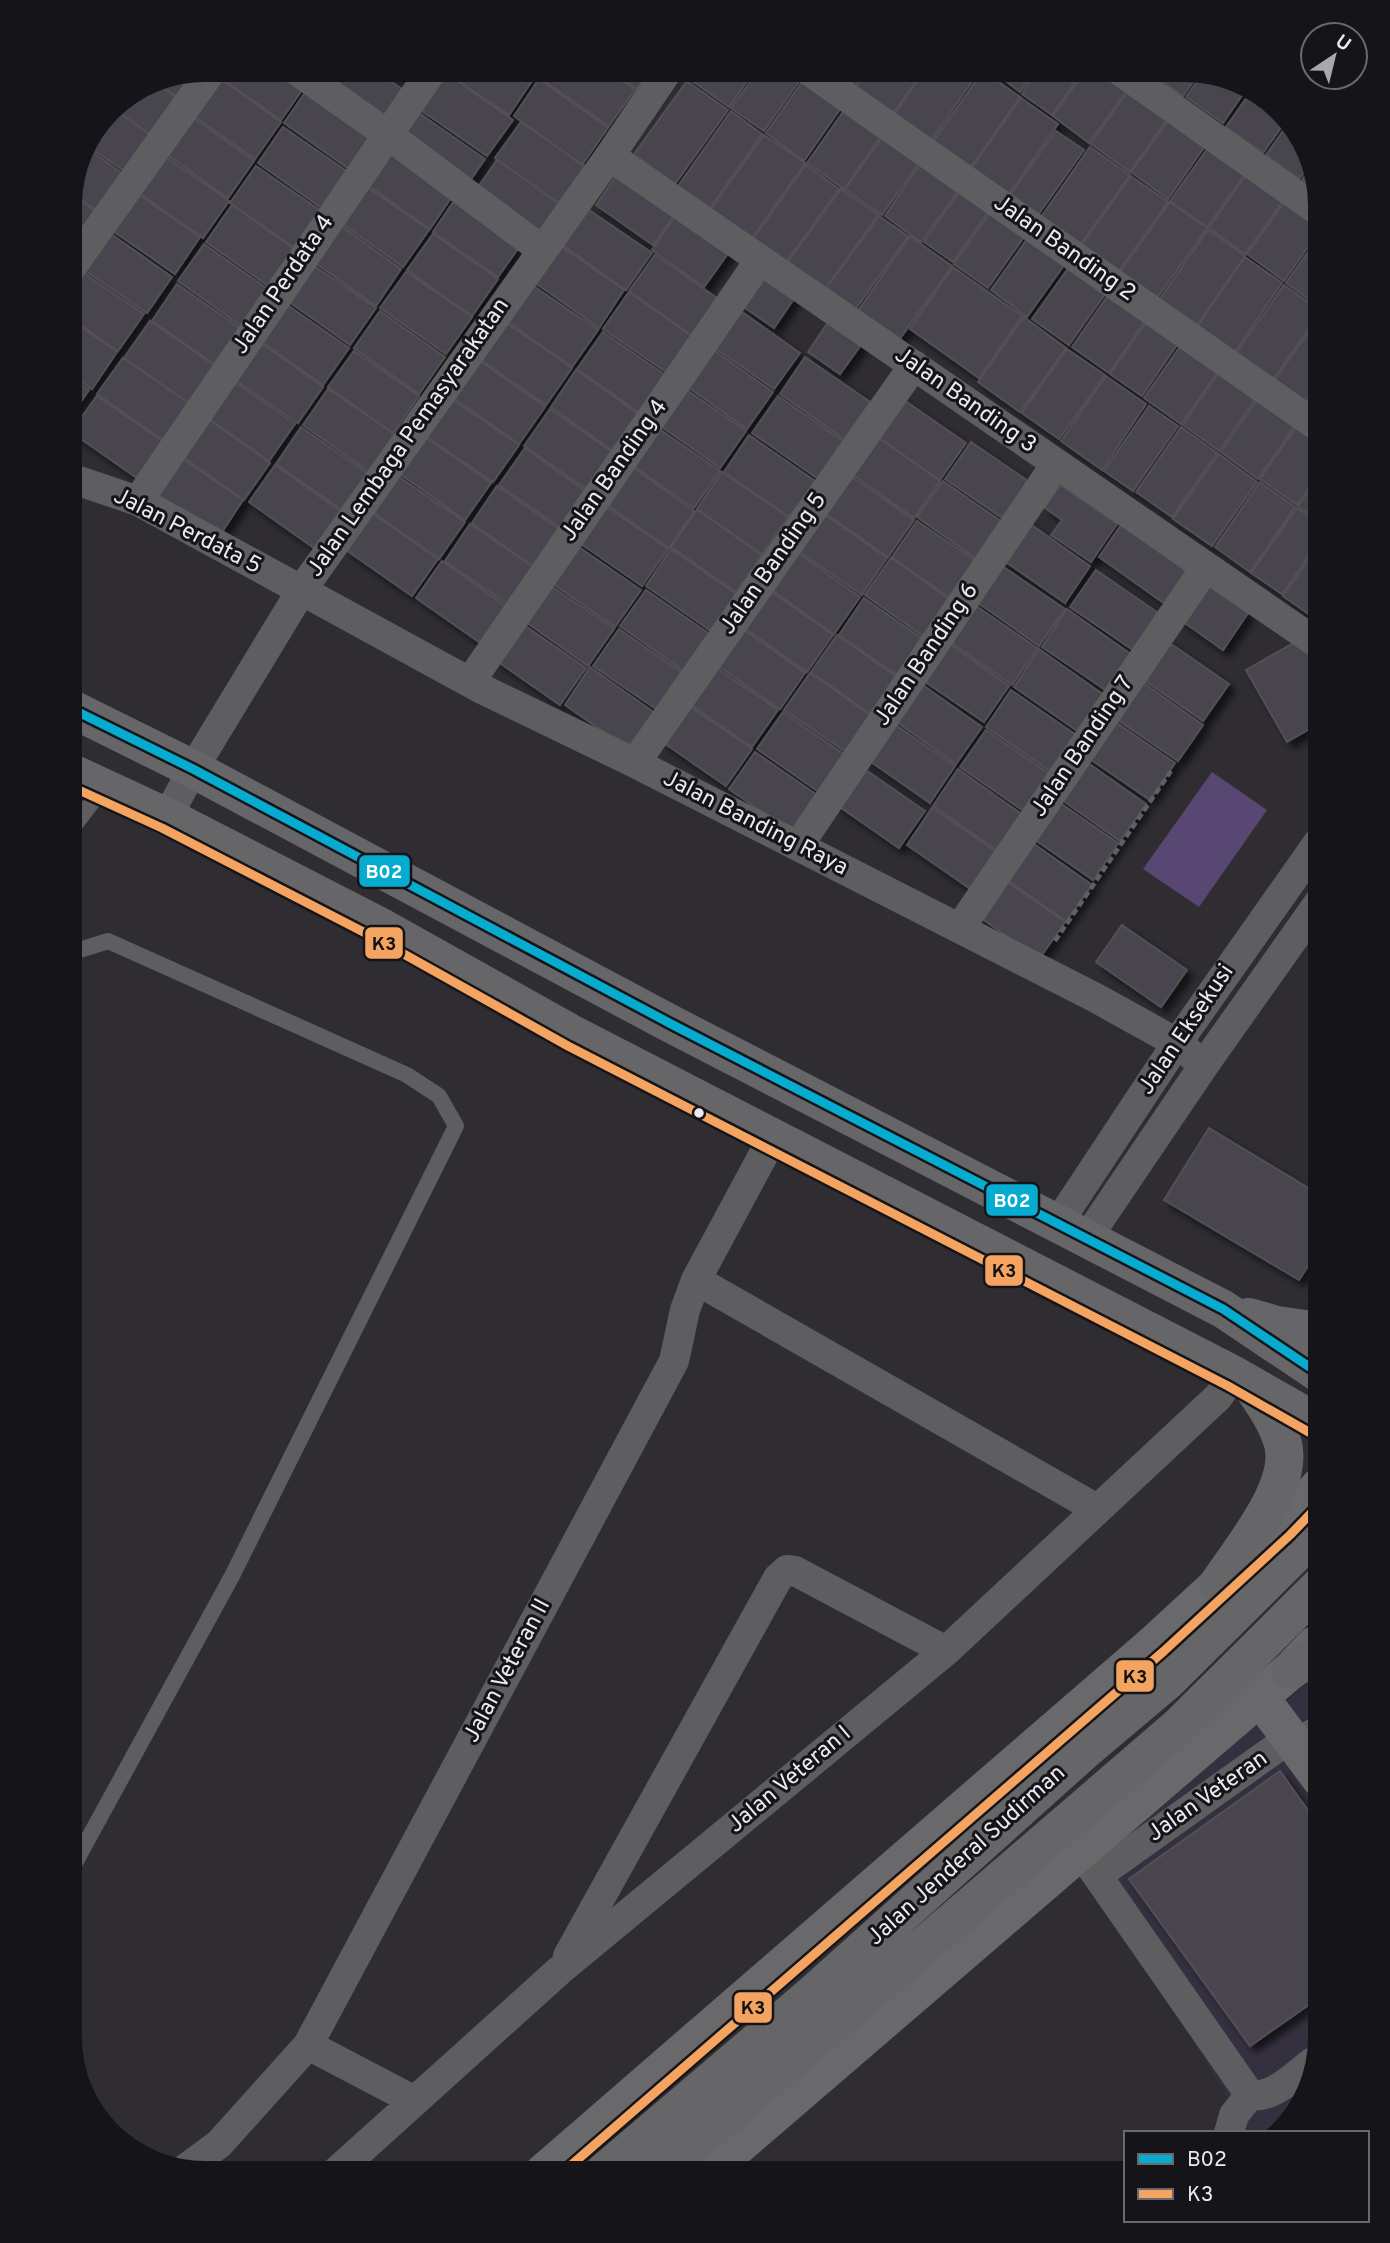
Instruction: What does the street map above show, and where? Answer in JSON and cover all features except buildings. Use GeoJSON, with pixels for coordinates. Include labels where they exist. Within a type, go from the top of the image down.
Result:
{"type":"FeatureCollection","features":[{"type":"Feature","properties":{"kind":"main road"},"geometry":{"type":"LineString","coordinates":[[83,714],[193,769],[673,1025],[1223,1309],[1308,1366]]}},
{"type":"Feature","properties":{"kind":"main road"},"geometry":{"type":"LineString","coordinates":[[87,780],[167,817],[383,928],[573,1035],[1242,1379],[1308,1417]]}},
{"type":"Feature","properties":{"kind":"main road"},"geometry":{"type":"LineString","coordinates":[[651,1074],[673,1025]]}},
{"type":"Feature","properties":{"kind":"main road"},"geometry":{"type":"LineString","coordinates":[[1223,1309],[1277,1325],[1308,1329]]}},
{"type":"Feature","properties":{"kind":"main road"},"geometry":{"type":"LineString","coordinates":[[1218,1584],[1274,1500],[1284,1470],[1283,1446],[1274,1419],[1242,1379]]}},
{"type":"Feature","properties":{"kind":"main road","name":"Jalan Jenderal Sudirman"},"geometry":{"type":"LineString","coordinates":[[618,2160],[814,1993],[1084,1751],[1167,1681],[1308,1541]]}},
{"type":"Feature","properties":{"kind":"main road","name":"Jalan Jenderal Sudirman"},"geometry":{"type":"LineString","coordinates":[[675,2160],[1178,1727],[1308,1598]]}},
{"type":"Feature","properties":{"kind":"street"},"geometry":{"type":"LineString","coordinates":[[83,251],[203,82]]}},
{"type":"Feature","properties":{"kind":"street"},"geometry":{"type":"LineString","coordinates":[[313,82],[542,250]]}},
{"type":"Feature","properties":{"kind":"street","name":"Jalan Perdata 4"},"geometry":{"type":"LineString","coordinates":[[138,501],[423,82]]}},
{"type":"Feature","properties":{"kind":"street","name":"Jalan Lembaga Pemasyarakatan"},"geometry":{"type":"LineString","coordinates":[[167,817],[193,769],[301,591],[660,82]]}},
{"type":"Feature","properties":{"kind":"street","name":"Jalan Banding 2"},"geometry":{"type":"LineString","coordinates":[[826,83],[1308,420]]}},
{"type":"Feature","properties":{"kind":"street"},"geometry":{"type":"LineString","coordinates":[[1137,83],[1308,203]]}},
{"type":"Feature","properties":{"kind":"street","name":"Jalan Banding 3"},"geometry":{"type":"LineString","coordinates":[[611,155],[1308,637]]}},
{"type":"Feature","properties":{"kind":"street","name":"Jalan Banding 4"},"geometry":{"type":"LineString","coordinates":[[470,682],[760,260]]}},
{"type":"Feature","properties":{"kind":"street","name":"Jalan Banding 5"},"geometry":{"type":"LineString","coordinates":[[635,763],[914,365]]}},
{"type":"Feature","properties":{"kind":"street","name":"Jalan Banding 6"},"geometry":{"type":"LineString","coordinates":[[798,846],[1056,464]]}},
{"type":"Feature","properties":{"kind":"street","name":"Jalan Perdata 5"},"geometry":{"type":"LineString","coordinates":[[83,482],[138,501],[301,591]]}},
{"type":"Feature","properties":{"kind":"street","name":"Jalan Banding 7"},"geometry":{"type":"LineString","coordinates":[[960,928],[1206,567]]}},
{"type":"Feature","properties":{"kind":"street","name":"Jalan Banding Raya"},"geometry":{"type":"LineString","coordinates":[[301,591],[470,682],[1037,968],[1177,1043],[1204,1065]]}},
{"type":"Feature","properties":{"kind":"street","name":"Jalan Eksekusi"},"geometry":{"type":"LineString","coordinates":[[1072,1231],[1177,1043],[1308,857]]}},
{"type":"Feature","properties":{"kind":"street","name":"Jalan Eksekusi"},"geometry":{"type":"LineString","coordinates":[[1072,1231],[1204,1065],[1308,918]]}},
{"type":"Feature","properties":{"kind":"street","name":"Jalan Veteran II"},"geometry":{"type":"LineString","coordinates":[[198,2160],[219,2144],[307,2045],[674,1361],[685,1310],[696,1280],[773,1137]]}},
{"type":"Feature","properties":{"kind":"street"},"geometry":{"type":"LineString","coordinates":[[696,1280],[1097,1508]]}},
{"type":"Feature","properties":{"kind":"street","name":"Jalan Veteran I"},"geometry":{"type":"LineString","coordinates":[[349,2160],[560,1970],[946,1651],[1217,1397],[1242,1379]]}},
{"type":"Feature","properties":{"kind":"street","name":"Jalan Jenderal Sudirman"},"geometry":{"type":"LineString","coordinates":[[558,2160],[1187,1614],[1308,1499]]}},
{"type":"Feature","properties":{"kind":"street"},"geometry":{"type":"LineString","coordinates":[[560,1970],[778,1578],[787,1570],[794,1571],[946,1651]]}},
{"type":"Feature","properties":{"kind":"street"},"geometry":{"type":"LineString","coordinates":[[1187,1614],[1259,1696],[1305,1730]]}},
{"type":"Feature","properties":{"kind":"street"},"geometry":{"type":"LineString","coordinates":[[721,2161],[1089,1863],[1259,1696],[1306,1661]]}},
{"type":"Feature","properties":{"kind":"street","name":"Jalan Veteran"},"geometry":{"type":"LineString","coordinates":[[1089,1863],[1305,1730]]}},
{"type":"Feature","properties":{"kind":"street"},"geometry":{"type":"LineString","coordinates":[[1089,1863],[1250,2095]]}},
{"type":"Feature","properties":{"kind":"street"},"geometry":{"type":"LineString","coordinates":[[307,2045],[413,2101]]}},
{"type":"Feature","properties":{"kind":"street"},"geometry":{"type":"LineString","coordinates":[[1250,2095],[1270,2093],[1304,2068]]}},
{"type":"Feature","properties":{"kind":"street"},"geometry":{"type":"LineString","coordinates":[[1230,2131],[1234,2115],[1250,2095]]}},
{"type":"Feature","properties":{"kind":"lane"},"geometry":{"type":"LineString","coordinates":[[82,1850],[232,1577],[456,1126],[439,1096],[395,1070],[108,941],[83,949]]}},
{"type":"Feature","properties":{"kind":"path"},"geometry":{"type":"LineString","coordinates":[[1037,968],[1171,771]]}},
{"type":"Feature","properties":{"kind":"shaded area"},"geometry":{"type":"Polygon","coordinates":[[[1212,772],[1267,810],[1199,907],[1143,869],[1212,772]]]}},
{"type":"Feature","properties":{"kind":"shaded area"},"geometry":{"type":"Polygon","coordinates":[[[1308,1683],[1307,2054],[1304,2070],[1287,2106],[1265,2131],[1249,2131],[1082,1861],[1308,1683]]]}},
{"type":"Feature","properties":{"kind":"transit line","name":"B02"},"geometry":{"type":"LineString","coordinates":[[83,714],[193,769],[673,1025],[1223,1309],[1308,1366]]}},
{"type":"Feature","properties":{"kind":"transit line","name":"K3"},"geometry":{"type":"LineString","coordinates":[[83,792],[162,828],[377,939],[568,1046],[1228,1386],[1308,1432]]}},
{"type":"Feature","properties":{"kind":"transit line","name":"K3"},"geometry":{"type":"LineString","coordinates":[[577,2160],[1164,1651],[1308,1516]]}}]}
